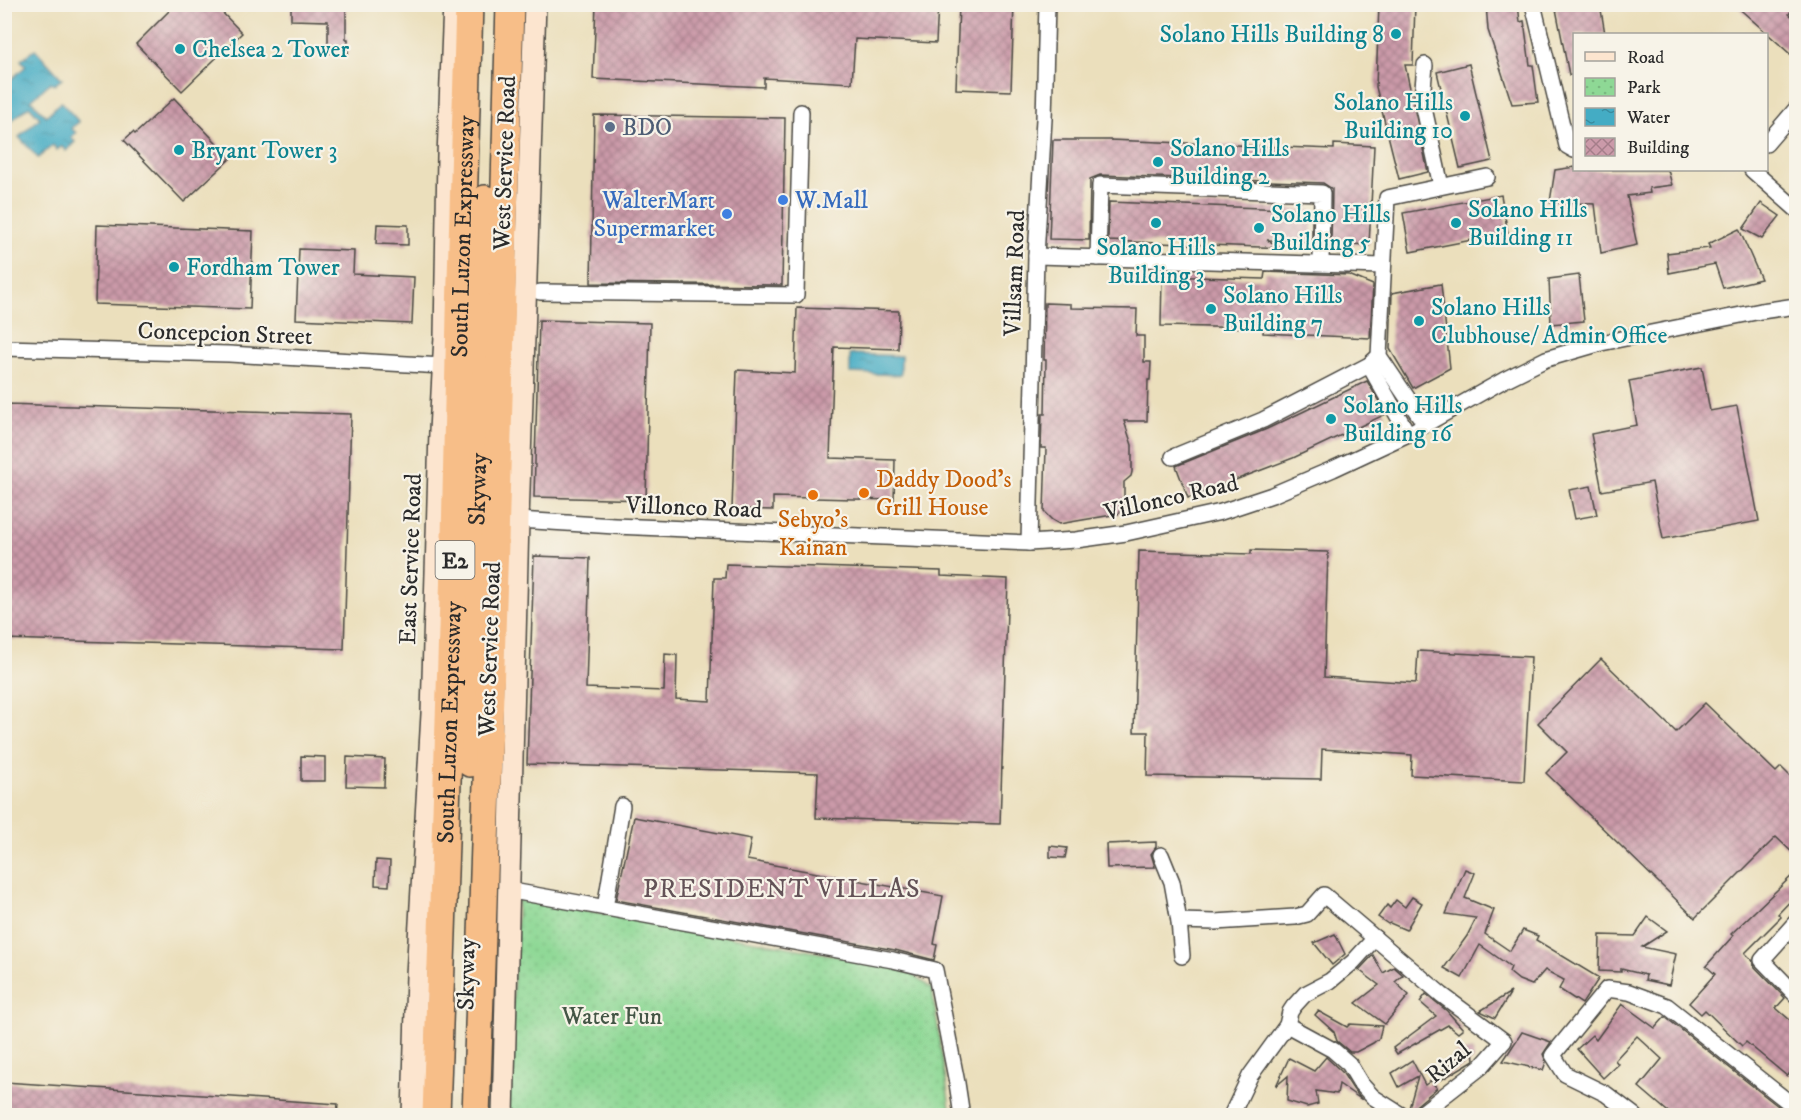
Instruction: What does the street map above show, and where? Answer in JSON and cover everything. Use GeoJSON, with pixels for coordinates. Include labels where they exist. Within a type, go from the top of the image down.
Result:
{"type":"FeatureCollection","features":[{"type":"Feature","properties":{"kind":"highway","name":"South Luzon Expressway"},"geometry":{"type":"LineString","coordinates":[[436,1116],[471,4]]}},
{"type":"Feature","properties":{"kind":"highway","name":"Skyway"},"geometry":{"type":"LineString","coordinates":[[448,1116],[471,4]]}},
{"type":"Feature","properties":{"kind":"highway","name":"Skyway"},"geometry":{"type":"LineString","coordinates":[[463,1116],[471,696],[491,4]]}},
{"type":"Feature","properties":{"kind":"highway","name":"South Luzon Expressway"},"geometry":{"type":"LineString","coordinates":[[476,1116],[510,4]]}},
{"type":"Feature","properties":{"kind":"main road","name":"East Service Road"},"geometry":{"type":"LineString","coordinates":[[412,1116],[417,975],[432,714],[454,4]]}},
{"type":"Feature","properties":{"kind":"main road","name":"West Service Road"},"geometry":{"type":"LineString","coordinates":[[502,1116],[534,4]]}},
{"type":"Feature","properties":{"kind":"street","name":"Villsam Road"},"geometry":{"type":"LineString","coordinates":[[1029,543],[1036,256],[1044,119],[1047,4]]}},
{"type":"Feature","properties":{"kind":"street"},"geometry":{"type":"LineString","coordinates":[[1533,4],[1567,146],[1573,149]]}},
{"type":"Feature","properties":{"kind":"street"},"geometry":{"type":"LineString","coordinates":[[1425,65],[1422,99],[1442,186]]}},
{"type":"Feature","properties":{"kind":"street"},"geometry":{"type":"LineString","coordinates":[[1768,143],[1797,109]]}},
{"type":"Feature","properties":{"kind":"street"},"geometry":{"type":"LineString","coordinates":[[540,292],[796,295],[801,112]]}},
{"type":"Feature","properties":{"kind":"street"},"geometry":{"type":"LineString","coordinates":[[1753,171],[1797,209]]}},
{"type":"Feature","properties":{"kind":"street"},"geometry":{"type":"LineString","coordinates":[[1408,434],[1395,411],[1374,360],[1387,198],[1487,177]]}},
{"type":"Feature","properties":{"kind":"street"},"geometry":{"type":"LineString","coordinates":[[1098,258],[1100,185],[1322,193],[1321,263]]}},
{"type":"Feature","properties":{"kind":"street"},"geometry":{"type":"LineString","coordinates":[[1036,256],[1383,266]]}},
{"type":"Feature","properties":{"kind":"street","name":"Villonco Road"},"geometry":{"type":"LineString","coordinates":[[518,520],[1029,543],[1076,540],[1126,533],[1221,512],[1272,495],[1408,434],[1546,359],[1601,343],[1797,306]]}},
{"type":"Feature","properties":{"kind":"street","name":"Concepcion Street"},"geometry":{"type":"LineString","coordinates":[[4,348],[229,354],[443,366]]}},
{"type":"Feature","properties":{"kind":"street"},"geometry":{"type":"LineString","coordinates":[[1374,360],[1411,403],[1425,424]]}},
{"type":"Feature","properties":{"kind":"street"},"geometry":{"type":"LineString","coordinates":[[1173,457],[1263,420],[1374,360]]}},
{"type":"Feature","properties":{"kind":"street"},"geometry":{"type":"LineString","coordinates":[[1395,411],[1411,403]]}},
{"type":"Feature","properties":{"kind":"street"},"geometry":{"type":"LineString","coordinates":[[605,908],[622,806]]}},
{"type":"Feature","properties":{"kind":"street"},"geometry":{"type":"LineString","coordinates":[[1161,855],[1172,882],[1182,957]]}},
{"type":"Feature","properties":{"kind":"street"},"geometry":{"type":"LineString","coordinates":[[507,890],[893,960],[935,970],[962,1116]]}},
{"type":"Feature","properties":{"kind":"street"},"geometry":{"type":"LineString","coordinates":[[1179,921],[1215,922],[1294,917],[1306,914],[1324,895],[1375,938],[1353,962],[1330,981],[1305,994],[1294,1006],[1287,1025],[1250,1076],[1231,1116]]}},
{"type":"Feature","properties":{"kind":"street"},"geometry":{"type":"LineString","coordinates":[[1797,922],[1762,960],[1797,995]]}},
{"type":"Feature","properties":{"kind":"street","name":"Rizal"},"geometry":{"type":"LineString","coordinates":[[1375,938],[1442,995],[1504,1041],[1481,1067],[1418,1116]]}},
{"type":"Feature","properties":{"kind":"street"},"geometry":{"type":"LineString","coordinates":[[1635,1116],[1606,1094],[1565,1074],[1553,1055],[1607,989],[1629,992],[1667,1006],[1797,1108]]}},
{"type":"Feature","properties":{"kind":"street"},"geometry":{"type":"LineString","coordinates":[[1287,1025],[1333,1050],[1349,1064],[1372,1097],[1403,1116]]}},
{"type":"Feature","properties":{"kind":"green space","name":"Water Fun"},"geometry":{"type":"Polygon","coordinates":[[[518,898],[892,966],[911,973],[932,989],[951,1115],[507,1116],[518,898]]]}},
{"type":"Feature","properties":{"kind":"water"},"geometry":{"type":"Polygon","coordinates":[[[35,49],[62,79],[54,85],[51,82],[31,100],[46,116],[61,102],[79,122],[71,128],[76,133],[71,137],[75,142],[66,151],[62,146],[57,150],[53,145],[38,158],[19,137],[40,118],[29,106],[9,123],[4,118],[5,85],[26,66],[21,60],[35,49]]]}},
{"type":"Feature","properties":{"kind":"water"},"geometry":{"type":"Polygon","coordinates":[[[850,354],[901,356],[901,375],[850,373],[850,354]]]}},
{"type":"Feature","properties":{"kind":"building","name":"Chelsea 2 Tower"},"geometry":{"type":"Polygon","coordinates":[[[176,4],[214,4],[242,33],[182,91],[136,44],[176,4]]]}},
{"type":"Feature","properties":{"kind":"building"},"geometry":{"type":"Polygon","coordinates":[[[291,4],[346,4],[348,54],[328,53],[328,21],[291,20],[291,4]]]}},
{"type":"Feature","properties":{"kind":"building"},"geometry":{"type":"Polygon","coordinates":[[[596,4],[938,4],[936,43],[855,39],[852,83],[764,78],[764,87],[593,79],[596,4]]]}},
{"type":"Feature","properties":{"kind":"building"},"geometry":{"type":"Polygon","coordinates":[[[959,4],[1014,4],[1011,91],[956,89],[959,4]]]}},
{"type":"Feature","properties":{"kind":"building"},"geometry":{"type":"Polygon","coordinates":[[[1379,4],[1415,4],[1413,65],[1405,65],[1428,172],[1399,179],[1376,87],[1379,4]]]}},
{"type":"Feature","properties":{"kind":"building"},"geometry":{"type":"Polygon","coordinates":[[[1486,4],[1518,4],[1520,22],[1524,21],[1530,65],[1533,65],[1538,102],[1512,104],[1488,30],[1486,4]]]}},
{"type":"Feature","properties":{"kind":"building"},"geometry":{"type":"Polygon","coordinates":[[[1555,4],[1600,4],[1605,33],[1573,33],[1573,75],[1569,75],[1555,4]]]}},
{"type":"Feature","properties":{"kind":"building"},"geometry":{"type":"Polygon","coordinates":[[[1734,4],[1797,4],[1789,14],[1797,21],[1797,60],[1734,4]]]}},
{"type":"Feature","properties":{"kind":"building","name":"Solano Hills Building 10"},"geometry":{"type":"Polygon","coordinates":[[[1469,64],[1492,161],[1460,168],[1437,72],[1469,64]]]}},
{"type":"Feature","properties":{"kind":"building","name":"Bryant Tower 3"},"geometry":{"type":"Polygon","coordinates":[[[174,98],[231,158],[184,202],[124,140],[133,132],[135,134],[174,98]]]}},
{"type":"Feature","properties":{"kind":"building"},"geometry":{"type":"Polygon","coordinates":[[[594,115],[785,118],[782,285],[591,283],[594,115]]]}},
{"type":"Feature","properties":{"kind":"building"},"geometry":{"type":"Polygon","coordinates":[[[1053,140],[1334,149],[1334,144],[1374,146],[1369,245],[1331,243],[1332,189],[1323,183],[1100,175],[1090,179],[1089,240],[1049,239],[1053,140]]]}},
{"type":"Feature","properties":{"kind":"building"},"geometry":{"type":"Polygon","coordinates":[[[1573,167],[1573,171],[1668,171],[1672,185],[1649,188],[1650,193],[1627,196],[1637,245],[1601,253],[1595,204],[1550,202],[1555,170],[1573,167]]]}},
{"type":"Feature","properties":{"kind":"building","name":"Solano Hills Building 11"},"geometry":{"type":"Polygon","coordinates":[[[1501,195],[1508,233],[1410,252],[1403,213],[1501,195]]]}},
{"type":"Feature","properties":{"kind":"building"},"geometry":{"type":"Polygon","coordinates":[[[1109,202],[1312,210],[1312,242],[1267,240],[1283,248],[1108,241],[1109,202]]]}},
{"type":"Feature","properties":{"kind":"building"},"geometry":{"type":"Polygon","coordinates":[[[1761,203],[1780,216],[1762,239],[1743,229],[1761,203]]]}},
{"type":"Feature","properties":{"kind":"building"},"geometry":{"type":"Polygon","coordinates":[[[377,224],[408,225],[408,245],[376,244],[377,224]]]}},
{"type":"Feature","properties":{"kind":"building","name":"Fordham Tower"},"geometry":{"type":"Polygon","coordinates":[[[97,225],[253,231],[250,309],[95,304],[97,225]]]}},
{"type":"Feature","properties":{"kind":"building"},"geometry":{"type":"Polygon","coordinates":[[[1739,229],[1761,279],[1723,288],[1715,264],[1669,273],[1667,253],[1710,248],[1708,244],[1739,229]]]}},
{"type":"Feature","properties":{"kind":"building"},"geometry":{"type":"Polygon","coordinates":[[[299,249],[354,251],[353,274],[414,277],[412,324],[296,319],[299,249]]]}},
{"type":"Feature","properties":{"kind":"building"},"geometry":{"type":"Polygon","coordinates":[[[1265,272],[1349,275],[1373,285],[1370,338],[1263,333],[1263,328],[1161,326],[1162,276],[1264,279],[1265,272]]]}},
{"type":"Feature","properties":{"kind":"building"},"geometry":{"type":"Polygon","coordinates":[[[1579,275],[1584,321],[1551,324],[1549,279],[1579,275]]]}},
{"type":"Feature","properties":{"kind":"building","name":"Solano Hills Clubhouse/ Admin Office"},"geometry":{"type":"Polygon","coordinates":[[[1441,284],[1450,368],[1413,388],[1390,349],[1392,293],[1441,284]]]}},
{"type":"Feature","properties":{"kind":"building"},"geometry":{"type":"Polygon","coordinates":[[[1045,303],[1071,304],[1071,308],[1137,309],[1136,336],[1144,336],[1144,362],[1151,362],[1147,421],[1124,421],[1132,445],[1132,472],[1124,482],[1124,508],[1118,514],[1059,524],[1044,512],[1046,448],[1041,448],[1042,414],[1045,414],[1045,303]]]}},
{"type":"Feature","properties":{"kind":"building"},"geometry":{"type":"Polygon","coordinates":[[[797,308],[899,311],[898,349],[834,347],[830,458],[895,460],[894,500],[773,497],[773,510],[732,509],[737,370],[795,373],[797,308]]]}},
{"type":"Feature","properties":{"kind":"building"},"geometry":{"type":"Polygon","coordinates":[[[539,320],[650,323],[646,500],[534,497],[539,320]]]}},
{"type":"Feature","properties":{"kind":"building"},"geometry":{"type":"Polygon","coordinates":[[[1702,367],[1710,411],[1737,406],[1759,521],[1663,539],[1652,482],[1602,491],[1591,434],[1637,425],[1629,381],[1702,367]]]}},
{"type":"Feature","properties":{"kind":"building"},"geometry":{"type":"Polygon","coordinates":[[[1367,381],[1386,414],[1293,458],[1188,498],[1176,466],[1267,429],[1367,381]]]}},
{"type":"Feature","properties":{"kind":"building"},"geometry":{"type":"Polygon","coordinates":[[[4,404],[351,414],[344,649],[4,639],[4,404]]]}},
{"type":"Feature","properties":{"kind":"building"},"geometry":{"type":"Polygon","coordinates":[[[1591,486],[1597,515],[1575,519],[1569,490],[1591,486]]]}},
{"type":"Feature","properties":{"kind":"building"},"geometry":{"type":"Polygon","coordinates":[[[1251,550],[1328,552],[1324,677],[1416,683],[1418,651],[1531,657],[1524,781],[1411,775],[1412,755],[1322,749],[1321,779],[1147,776],[1148,732],[1134,732],[1139,551],[1251,554],[1251,550]]]}},
{"type":"Feature","properties":{"kind":"building"},"geometry":{"type":"Polygon","coordinates":[[[534,556],[590,558],[586,688],[664,691],[665,654],[677,655],[676,699],[710,701],[714,578],[725,578],[726,564],[941,571],[941,576],[1008,579],[1000,824],[816,818],[818,773],[527,764],[534,556]]]}},
{"type":"Feature","properties":{"kind":"building"},"geometry":{"type":"Polygon","coordinates":[[[1601,659],[1676,732],[1705,703],[1776,772],[1781,767],[1797,783],[1797,857],[1776,837],[1695,918],[1546,773],[1567,752],[1538,723],[1601,659]]]}},
{"type":"Feature","properties":{"kind":"building"},"geometry":{"type":"Polygon","coordinates":[[[301,756],[325,757],[325,781],[301,781],[301,756]]]}},
{"type":"Feature","properties":{"kind":"building"},"geometry":{"type":"Polygon","coordinates":[[[347,757],[385,759],[384,787],[346,786],[347,757]]]}},
{"type":"Feature","properties":{"kind":"building"},"geometry":{"type":"Polygon","coordinates":[[[634,817],[751,839],[747,860],[943,896],[934,944],[937,945],[934,960],[895,950],[616,900],[634,817]]]}},
{"type":"Feature","properties":{"kind":"building"},"geometry":{"type":"Polygon","coordinates":[[[1156,842],[1156,847],[1151,854],[1155,867],[1107,868],[1106,844],[1156,842]]]}},
{"type":"Feature","properties":{"kind":"building"},"geometry":{"type":"Polygon","coordinates":[[[1050,846],[1067,848],[1065,858],[1050,857],[1050,846]]]}},
{"type":"Feature","properties":{"kind":"building"},"geometry":{"type":"Polygon","coordinates":[[[376,860],[390,861],[389,886],[375,885],[376,860]]]}},
{"type":"Feature","properties":{"kind":"building"},"geometry":{"type":"Polygon","coordinates":[[[1465,869],[1475,873],[1465,898],[1494,910],[1485,934],[1510,951],[1523,930],[1538,936],[1536,940],[1599,978],[1582,1004],[1559,989],[1564,980],[1545,970],[1532,985],[1519,980],[1509,972],[1511,967],[1480,945],[1462,978],[1444,968],[1467,936],[1476,918],[1446,914],[1465,869]]]}},
{"type":"Feature","properties":{"kind":"building"},"geometry":{"type":"Polygon","coordinates":[[[1797,871],[1797,894],[1778,914],[1781,917],[1745,953],[1755,967],[1785,998],[1776,1008],[1797,1026],[1797,1066],[1787,1076],[1746,1042],[1742,1046],[1705,1010],[1701,1014],[1689,1003],[1715,974],[1706,966],[1733,936],[1731,934],[1797,871]]]}},
{"type":"Feature","properties":{"kind":"building"},"geometry":{"type":"Polygon","coordinates":[[[1412,897],[1422,903],[1406,930],[1388,924],[1378,917],[1387,905],[1390,908],[1396,900],[1405,907],[1412,897]]]}},
{"type":"Feature","properties":{"kind":"building"},"geometry":{"type":"Polygon","coordinates":[[[1648,917],[1667,931],[1642,947],[1676,954],[1669,985],[1645,980],[1646,975],[1621,969],[1621,972],[1599,971],[1600,935],[1635,936],[1648,917]]]}},
{"type":"Feature","properties":{"kind":"building"},"geometry":{"type":"Polygon","coordinates":[[[1335,934],[1345,954],[1332,965],[1314,943],[1335,934]]]}},
{"type":"Feature","properties":{"kind":"building"},"geometry":{"type":"Polygon","coordinates":[[[1373,955],[1383,973],[1394,967],[1403,975],[1395,982],[1409,995],[1385,1024],[1356,1003],[1379,985],[1359,970],[1373,955]]]}},
{"type":"Feature","properties":{"kind":"building"},"geometry":{"type":"Polygon","coordinates":[[[1511,992],[1495,1018],[1480,1011],[1511,992]]]}},
{"type":"Feature","properties":{"kind":"building"},"geometry":{"type":"Polygon","coordinates":[[[1426,994],[1447,1011],[1463,1029],[1458,1033],[1448,1025],[1397,1054],[1393,1048],[1436,1016],[1420,1002],[1426,994]]]}},
{"type":"Feature","properties":{"kind":"building"},"geometry":{"type":"Polygon","coordinates":[[[1622,1004],[1655,1028],[1665,1017],[1783,1110],[1778,1116],[1673,1116],[1639,1087],[1662,1059],[1637,1036],[1615,1060],[1618,1064],[1603,1078],[1577,1049],[1592,1035],[1596,1040],[1622,1004]]]}},
{"type":"Feature","properties":{"kind":"building"},"geometry":{"type":"Polygon","coordinates":[[[1318,1011],[1347,1027],[1350,1024],[1382,1026],[1379,1038],[1356,1052],[1350,1052],[1337,1041],[1334,1032],[1315,1015],[1318,1011]]]}},
{"type":"Feature","properties":{"kind":"building"},"geometry":{"type":"Polygon","coordinates":[[[1522,1032],[1551,1042],[1543,1054],[1546,1062],[1543,1070],[1503,1061],[1522,1032]]]}},
{"type":"Feature","properties":{"kind":"building"},"geometry":{"type":"Polygon","coordinates":[[[1473,1050],[1474,1060],[1441,1080],[1438,1075],[1457,1059],[1454,1054],[1473,1050]]]}},
{"type":"Feature","properties":{"kind":"building"},"geometry":{"type":"Polygon","coordinates":[[[1326,1057],[1342,1072],[1362,1100],[1339,1084],[1337,1094],[1316,1091],[1318,1104],[1307,1107],[1287,1101],[1288,1076],[1276,1086],[1289,1058],[1314,1071],[1326,1057]]]}},
{"type":"Feature","properties":{"kind":"building"},"geometry":{"type":"Polygon","coordinates":[[[1412,1060],[1425,1085],[1431,1081],[1437,1088],[1411,1110],[1409,1108],[1418,1076],[1399,1087],[1392,1073],[1412,1060]]]}},
{"type":"Feature","properties":{"kind":"building"},"geometry":{"type":"Polygon","coordinates":[[[4,1082],[338,1104],[337,1116],[4,1116],[4,1082]]]}},
{"type":"Feature","properties":{"kind":"place","name":"Solano Hills Building 8"},"geometry":{"type":"Point","coordinates":[1396,34]}},
{"type":"Feature","properties":{"kind":"place","name":"Chelsea 2 Tower"},"geometry":{"type":"Point","coordinates":[180,49]}},
{"type":"Feature","properties":{"kind":"place","name":"Solano Hills Building 10"},"geometry":{"type":"Point","coordinates":[1465,116]}},
{"type":"Feature","properties":{"kind":"place","name":"BDO"},"geometry":{"type":"Point","coordinates":[610,127]}},
{"type":"Feature","properties":{"kind":"place","name":"Bryant Tower 3"},"geometry":{"type":"Point","coordinates":[179,150]}},
{"type":"Feature","properties":{"kind":"place","name":"Solano Hills Building 2"},"geometry":{"type":"Point","coordinates":[1158,162]}},
{"type":"Feature","properties":{"kind":"place","name":"W.Mall"},"geometry":{"type":"Point","coordinates":[783,200]}},
{"type":"Feature","properties":{"kind":"place","name":"WalterMart Supermarket"},"geometry":{"type":"Point","coordinates":[727,214]}},
{"type":"Feature","properties":{"kind":"place","name":"Solano Hills Building 3"},"geometry":{"type":"Point","coordinates":[1156,223]}},
{"type":"Feature","properties":{"kind":"place","name":"Solano Hills Building 11"},"geometry":{"type":"Point","coordinates":[1456,223]}},
{"type":"Feature","properties":{"kind":"place","name":"Solano Hills Building 5"},"geometry":{"type":"Point","coordinates":[1259,228]}},
{"type":"Feature","properties":{"kind":"place","name":"Fordham Tower"},"geometry":{"type":"Point","coordinates":[174,267]}},
{"type":"Feature","properties":{"kind":"place","name":"Solano Hills Building 7"},"geometry":{"type":"Point","coordinates":[1211,309]}},
{"type":"Feature","properties":{"kind":"place","name":"Solano Hills Clubhouse/ Admin Office"},"geometry":{"type":"Point","coordinates":[1419,321]}},
{"type":"Feature","properties":{"kind":"place","name":"Solano Hills Building 16"},"geometry":{"type":"Point","coordinates":[1331,419]}},
{"type":"Feature","properties":{"kind":"place","name":"Daddy Dood’s Grill House"},"geometry":{"type":"Point","coordinates":[864,493]}},
{"type":"Feature","properties":{"kind":"place","name":"Sebyo’s Kainan"},"geometry":{"type":"Point","coordinates":[813,495]}},
{"type":"Feature","properties":{"kind":"district","name":"PRESIDENT VILLAS"},"geometry":{"type":"Point","coordinates":[782,888]}}]}
